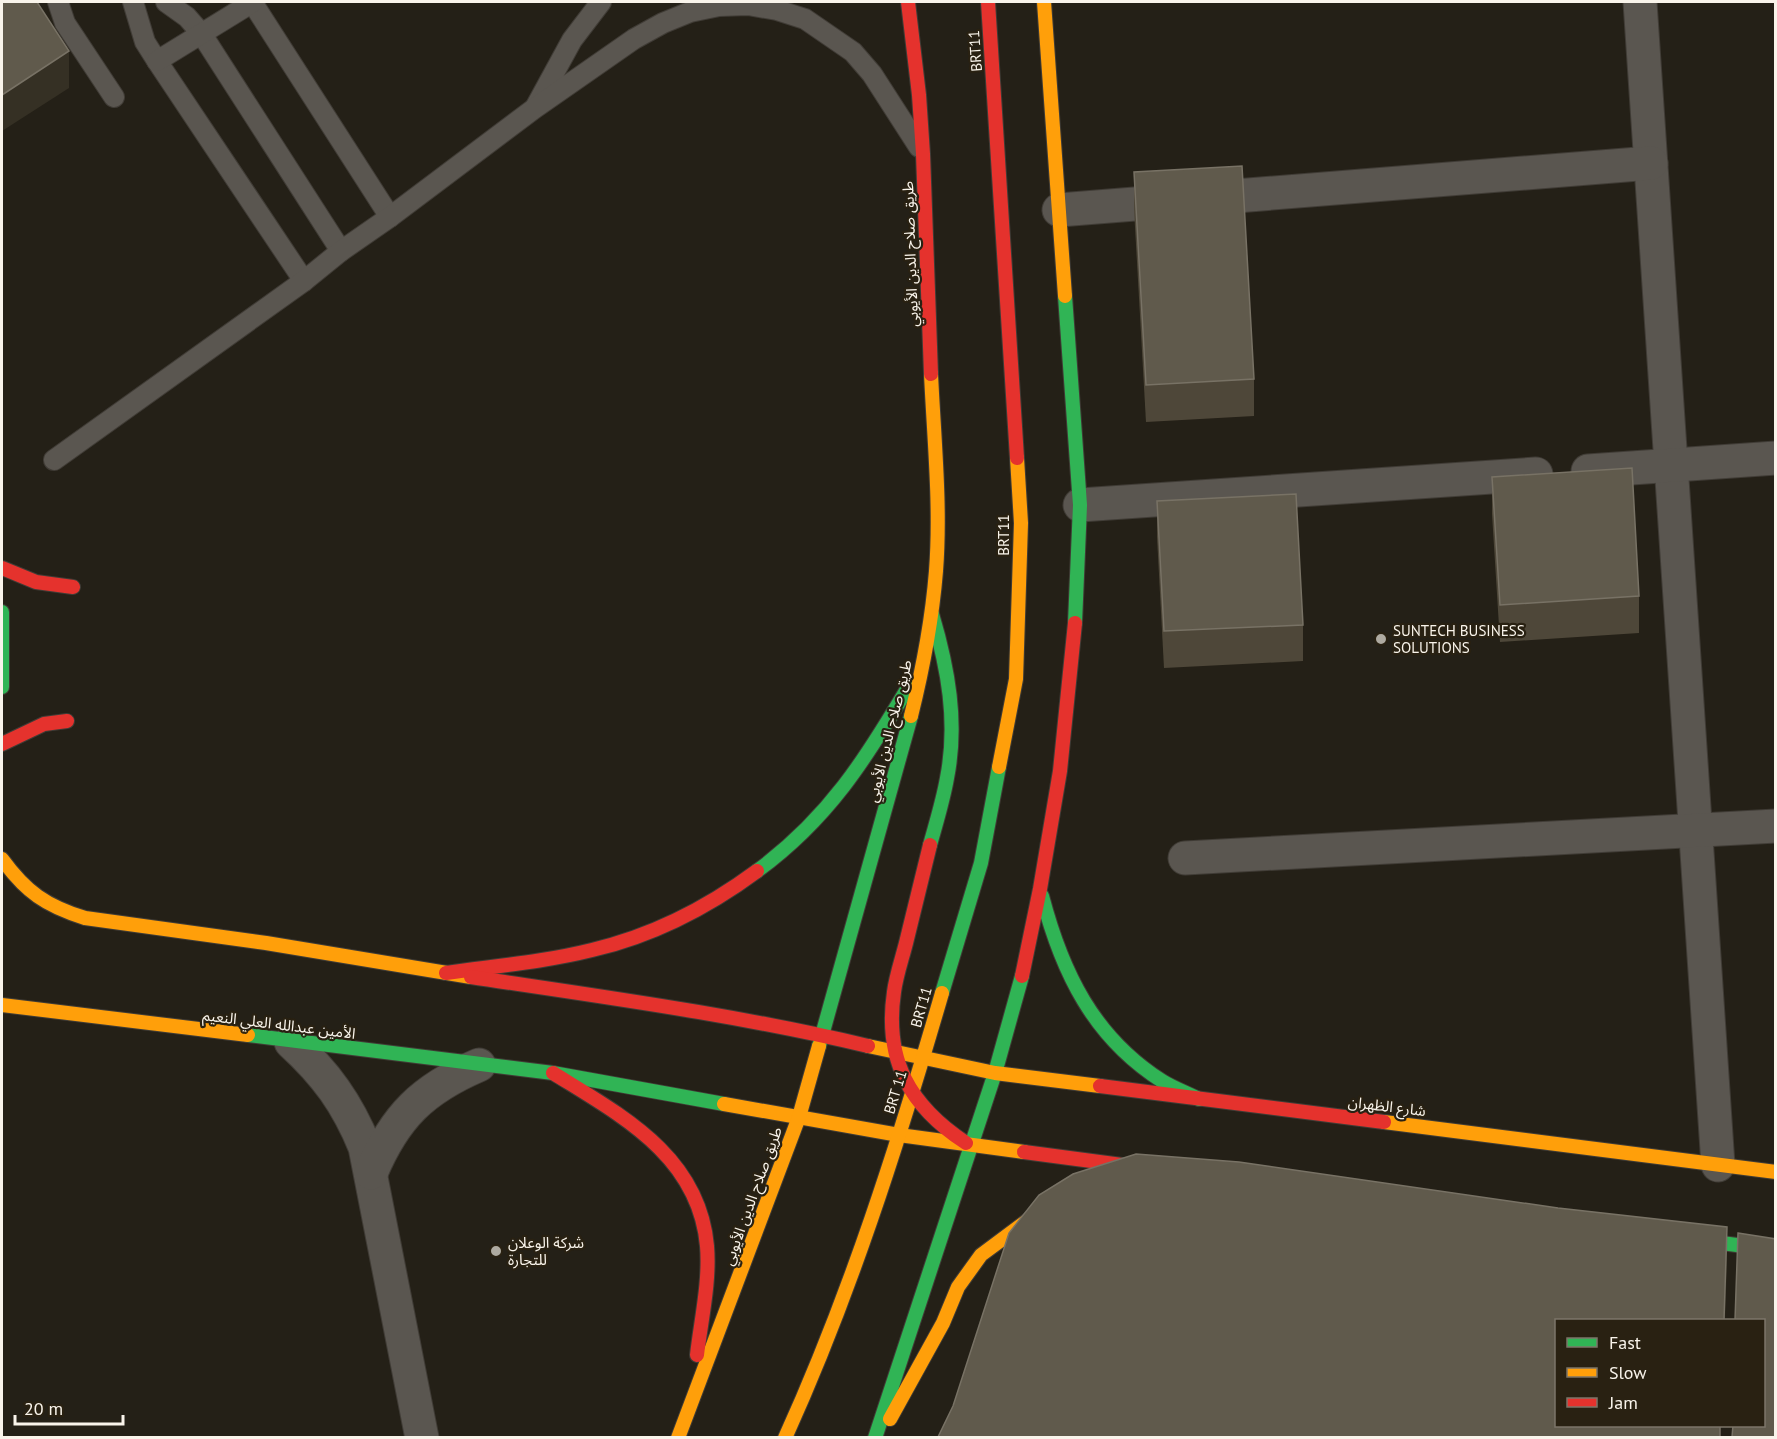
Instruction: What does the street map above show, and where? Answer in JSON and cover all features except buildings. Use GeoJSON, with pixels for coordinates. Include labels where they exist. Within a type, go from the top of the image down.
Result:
{"type":"FeatureCollection","features":[{"type":"Feature","properties":{"kind":"main road","name":"طريق صلاح الدين الأيوبي"},"geometry":{"type":"LineString","coordinates":[[678,1437],[799,1117],[904,748],[925,659],[932,614],[937,523],[923,154],[919,95],[908,2]]}},
{"type":"Feature","properties":{"kind":"main road","name":"BRT11"},"geometry":{"type":"LineString","coordinates":[[923,1059],[981,863],[1016,679],[1021,524],[988,2]]}},
{"type":"Feature","properties":{"kind":"main road"},"geometry":{"type":"LineString","coordinates":[[877,1437],[995,1073],[1021,982],[1060,771],[1076,612],[1080,505],[1044,2]]}},
{"type":"Feature","properties":{"kind":"main road"},"geometry":{"type":"LineString","coordinates":[[2,567],[24,579],[73,587]]}},
{"type":"Feature","properties":{"kind":"main road"},"geometry":{"type":"LineString","coordinates":[[2,612],[2,687]]}},
{"type":"Feature","properties":{"kind":"main road"},"geometry":{"type":"LineString","coordinates":[[932,614],[949,678],[953,711],[953,745],[947,778],[894,990],[891,1034],[902,1075],[912,1094],[928,1115],[947,1132],[970,1146]]}},
{"type":"Feature","properties":{"kind":"main road"},"geometry":{"type":"LineString","coordinates":[[446,973],[543,960],[595,950],[645,934],[693,913],[738,886],[780,855],[818,819],[851,778],[925,659]]}},
{"type":"Feature","properties":{"kind":"main road"},"geometry":{"type":"LineString","coordinates":[[2,744],[44,724],[67,721]]}},
{"type":"Feature","properties":{"kind":"main road","name":"شارع الظهران"},"geometry":{"type":"LineString","coordinates":[[2,860],[15,879],[35,898],[59,911],[85,918],[327,952],[446,973],[634,1000],[821,1035],[995,1073],[1776,1172]]}},
{"type":"Feature","properties":{"kind":"main road"},"geometry":{"type":"LineString","coordinates":[[1040,889],[1051,935],[1068,977],[1093,1016],[1123,1050],[1159,1079],[1199,1099]]}},
{"type":"Feature","properties":{"kind":"main road","name":"الأمين عبدالله العلي النعيم"},"geometry":{"type":"LineString","coordinates":[[2,1005],[553,1073],[899,1135],[1161,1172],[1129,1180]]}},
{"type":"Feature","properties":{"kind":"main road","name":"BRT 11"},"geometry":{"type":"LineString","coordinates":[[899,1135],[923,1059]]}},
{"type":"Feature","properties":{"kind":"main road"},"geometry":{"type":"LineString","coordinates":[[553,1073],[646,1133],[662,1148],[688,1182],[701,1213],[707,1245],[692,1405]]}},
{"type":"Feature","properties":{"kind":"main road"},"geometry":{"type":"LineString","coordinates":[[785,1437],[805,1394],[882,1190],[899,1135]]}},
{"type":"Feature","properties":{"kind":"main road"},"geometry":{"type":"LineString","coordinates":[[877,1437],[943,1323],[958,1287],[981,1256],[1044,1208],[1060,1200]]}},
{"type":"Feature","properties":{"kind":"main road"},"geometry":{"type":"LineString","coordinates":[[1669,1236],[1776,1250]]}},
{"type":"Feature","properties":{"kind":"street"},"geometry":{"type":"LineString","coordinates":[[1640,2],[1718,1165]]}},
{"type":"Feature","properties":{"kind":"street"},"geometry":{"type":"LineString","coordinates":[[1059,210],[1651,163]]}},
{"type":"Feature","properties":{"kind":"street"},"geometry":{"type":"LineString","coordinates":[[1080,505],[1776,458]]}},
{"type":"Feature","properties":{"kind":"street"},"geometry":{"type":"LineString","coordinates":[[1185,858],[1776,826]]}},
{"type":"Feature","properties":{"kind":"street"},"geometry":{"type":"LineString","coordinates":[[291,1042],[328,1078],[355,1123],[364,1148],[371,1173],[422,1437]]}},
{"type":"Feature","properties":{"kind":"street"},"geometry":{"type":"LineString","coordinates":[[371,1173],[395,1126],[413,1106],[433,1089],[455,1075],[479,1065]]}},
{"type":"Feature","properties":{"kind":"lane"},"geometry":{"type":"LineString","coordinates":[[58,2],[65,23],[114,97]]}},
{"type":"Feature","properties":{"kind":"lane"},"geometry":{"type":"LineString","coordinates":[[133,2],[146,42],[157,61],[304,281]]}},
{"type":"Feature","properties":{"kind":"lane"},"geometry":{"type":"LineString","coordinates":[[166,2],[187,16],[201,33],[341,251]]}},
{"type":"Feature","properties":{"kind":"lane"},"geometry":{"type":"LineString","coordinates":[[157,61],[252,2],[390,217]]}},
{"type":"Feature","properties":{"kind":"lane"},"geometry":{"type":"LineString","coordinates":[[535,108],[572,40],[601,2]]}},
{"type":"Feature","properties":{"kind":"lane"},"geometry":{"type":"LineString","coordinates":[[54,460],[304,281],[341,251],[535,108],[634,39],[663,23],[690,12],[719,6],[748,5],[777,10],[805,19],[853,52],[872,74],[923,154]]}},
{"type":"Feature","properties":{"kind":"traffic: fast"},"geometry":{"type":"LineString","coordinates":[[1065,296],[1080,505],[1075,623]]}},
{"type":"Feature","properties":{"kind":"traffic: fast"},"geometry":{"type":"LineString","coordinates":[[2,612],[2,687]]}},
{"type":"Feature","properties":{"kind":"traffic: fast"},"geometry":{"type":"LineString","coordinates":[[930,845],[945,787],[952,736],[947,675],[932,614]]}},
{"type":"Feature","properties":{"kind":"traffic: fast"},"geometry":{"type":"LineString","coordinates":[[757,871],[805,830],[844,786],[878,738],[910,684]]}},
{"type":"Feature","properties":{"kind":"traffic: fast"},"geometry":{"type":"LineString","coordinates":[[819,1046],[911,716]]}},
{"type":"Feature","properties":{"kind":"traffic: fast"},"geometry":{"type":"LineString","coordinates":[[942,993],[981,863],[999,767]]}},
{"type":"Feature","properties":{"kind":"traffic: fast"},"geometry":{"type":"LineString","coordinates":[[1042,896],[1059,951],[1084,1001],[1099,1023],[1138,1064],[1166,1084],[1199,1099]]}},
{"type":"Feature","properties":{"kind":"traffic: fast"},"geometry":{"type":"LineString","coordinates":[[875,1438],[995,1073],[1022,976]]}},
{"type":"Feature","properties":{"kind":"traffic: fast"},"geometry":{"type":"LineString","coordinates":[[248,1035],[553,1073],[724,1104]]}},
{"type":"Feature","properties":{"kind":"traffic: fast"},"geometry":{"type":"LineString","coordinates":[[1682,1238],[1776,1250]]}},
{"type":"Feature","properties":{"kind":"traffic: slow"},"geometry":{"type":"LineString","coordinates":[[1044,2],[1065,296]]}},
{"type":"Feature","properties":{"kind":"traffic: slow"},"geometry":{"type":"LineString","coordinates":[[911,716],[927,644],[936,571],[937,497],[931,374]]}},
{"type":"Feature","properties":{"kind":"traffic: slow"},"geometry":{"type":"LineString","coordinates":[[999,767],[1016,679],[1021,523],[1017,458]]}},
{"type":"Feature","properties":{"kind":"traffic: slow"},"geometry":{"type":"LineString","coordinates":[[2,859],[11,871],[38,896],[48,903],[85,918],[266,943],[471,977]]}},
{"type":"Feature","properties":{"kind":"traffic: slow"},"geometry":{"type":"LineString","coordinates":[[785,1438],[852,1274],[908,1106],[942,993]]}},
{"type":"Feature","properties":{"kind":"traffic: slow"},"geometry":{"type":"LineString","coordinates":[[2,1005],[248,1035]]}},
{"type":"Feature","properties":{"kind":"traffic: slow"},"geometry":{"type":"LineString","coordinates":[[678,1438],[799,1117],[819,1046]]}},
{"type":"Feature","properties":{"kind":"traffic: slow"},"geometry":{"type":"LineString","coordinates":[[868,1046],[995,1073],[1100,1086]]}},
{"type":"Feature","properties":{"kind":"traffic: slow"},"geometry":{"type":"LineString","coordinates":[[724,1104],[899,1135],[1024,1152]]}},
{"type":"Feature","properties":{"kind":"traffic: slow"},"geometry":{"type":"LineString","coordinates":[[1384,1122],[1776,1172]]}},
{"type":"Feature","properties":{"kind":"traffic: slow"},"geometry":{"type":"LineString","coordinates":[[890,1419],[943,1323],[958,1287],[981,1255],[1044,1208]]}},
{"type":"Feature","properties":{"kind":"traffic: jam"},"geometry":{"type":"LineString","coordinates":[[908,2],[919,95],[923,154],[931,374]]}},
{"type":"Feature","properties":{"kind":"traffic: jam"},"geometry":{"type":"LineString","coordinates":[[988,2],[1017,458]]}},
{"type":"Feature","properties":{"kind":"traffic: jam"},"geometry":{"type":"LineString","coordinates":[[2,568],[36,582],[73,587]]}},
{"type":"Feature","properties":{"kind":"traffic: jam"},"geometry":{"type":"LineString","coordinates":[[1022,976],[1040,889],[1060,771],[1075,623]]}},
{"type":"Feature","properties":{"kind":"traffic: jam"},"geometry":{"type":"LineString","coordinates":[[2,744],[44,724],[67,721]]}},
{"type":"Feature","properties":{"kind":"traffic: jam"},"geometry":{"type":"LineString","coordinates":[[930,845],[895,986],[892,1017],[893,1040],[905,1080],[916,1097],[946,1129],[966,1143]]}},
{"type":"Feature","properties":{"kind":"traffic: jam"},"geometry":{"type":"LineString","coordinates":[[446,973],[556,958],[636,937],[699,909],[757,871]]}},
{"type":"Feature","properties":{"kind":"traffic: jam"},"geometry":{"type":"LineString","coordinates":[[471,977],[720,1016],[868,1046]]}},
{"type":"Feature","properties":{"kind":"traffic: jam"},"geometry":{"type":"LineString","coordinates":[[553,1073],[630,1123],[653,1142],[673,1163],[689,1187],[701,1214],[708,1260],[697,1355]]}},
{"type":"Feature","properties":{"kind":"traffic: jam"},"geometry":{"type":"LineString","coordinates":[[1100,1086],[1384,1122]]}},
{"type":"Feature","properties":{"kind":"traffic: jam"},"geometry":{"type":"LineString","coordinates":[[1024,1152],[1152,1169]]}},
{"type":"Feature","properties":{"kind":"place","name":"SUNTECH BUSINESS SOLUTIONS"},"geometry":{"type":"Point","coordinates":[1381,639]}},
{"type":"Feature","properties":{"kind":"place","name":"شركة الوعلان للتجارة"},"geometry":{"type":"Point","coordinates":[496,1251]}}]}
